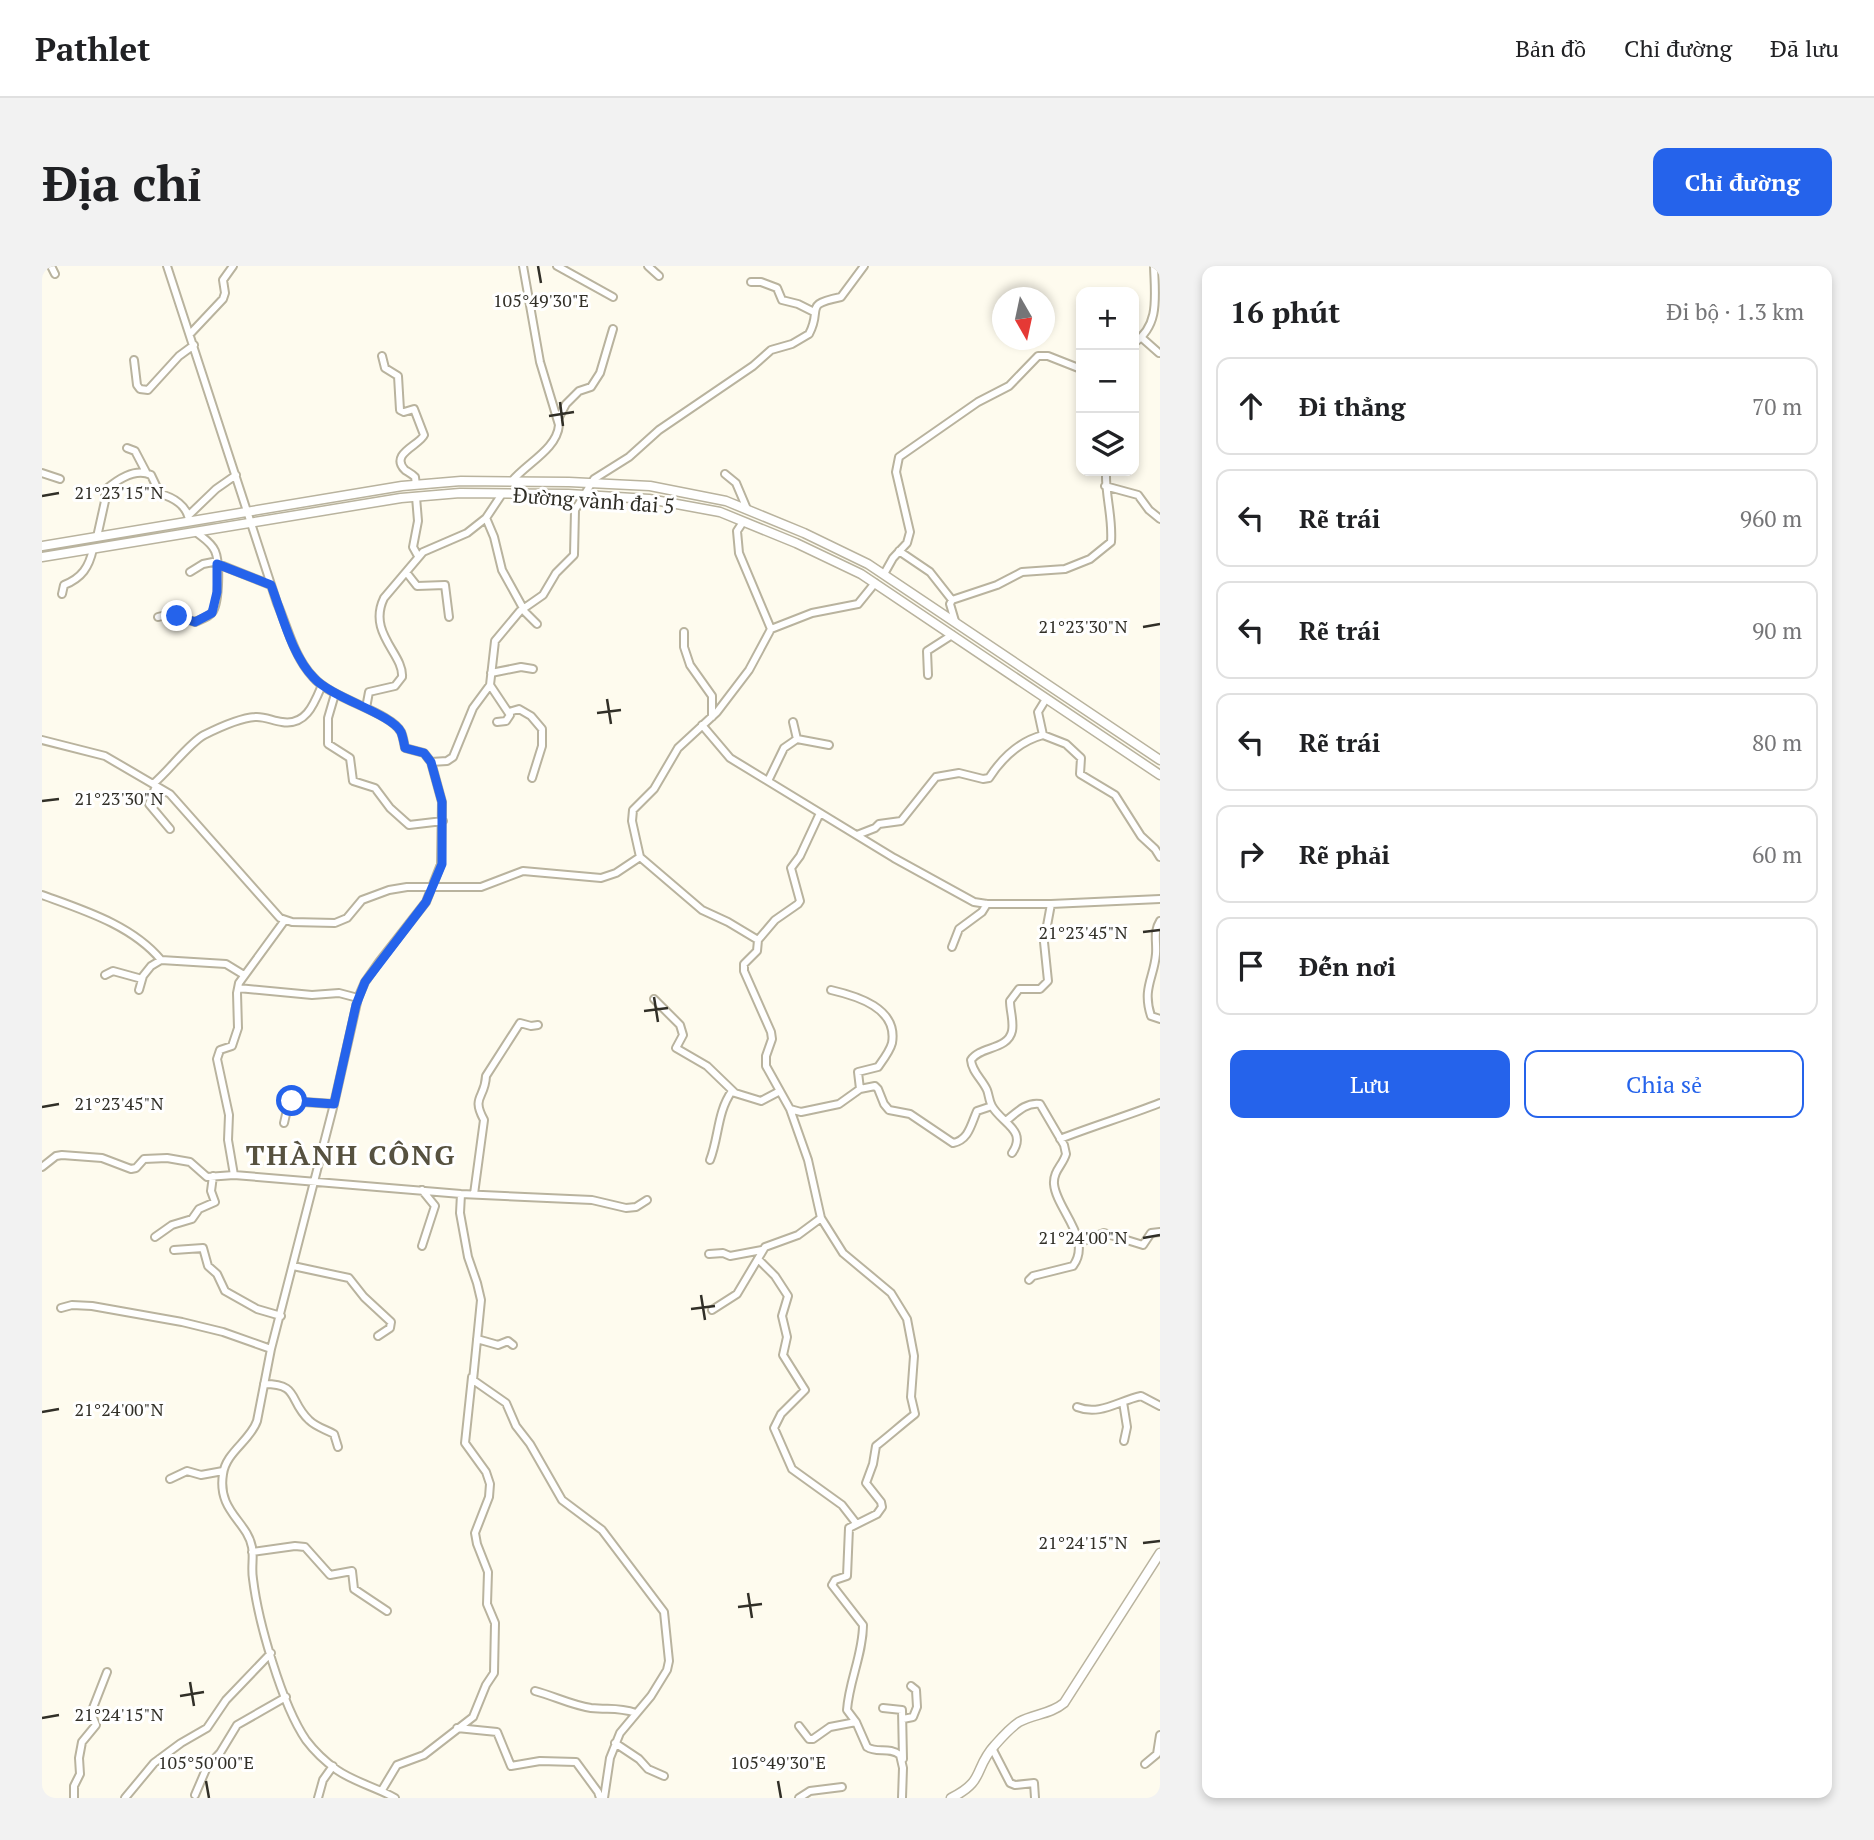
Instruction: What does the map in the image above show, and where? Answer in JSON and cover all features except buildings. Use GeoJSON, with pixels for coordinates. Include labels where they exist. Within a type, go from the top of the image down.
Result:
{"type":"FeatureCollection","features":[{"type":"Feature","properties":{"kind":"main road","name":"Đường vành đai 5"},"geometry":{"type":"LineString","coordinates":[[42,546],[189,518],[248,512],[416,485],[461,481],[512,481],[650,486],[726,501],[804,533],[868,564],[1160,760]]}},
{"type":"Feature","properties":{"kind":"main road","name":"Đường vành đai 5"},"geometry":{"type":"LineString","coordinates":[[42,557],[416,497],[460,493],[649,499],[720,512],[796,543],[861,574],[1160,775]]}},
{"type":"Feature","properties":{"kind":"main road"},"geometry":{"type":"LineString","coordinates":[[951,1798],[969,1789],[992,1748],[1019,1723],[1050,1712],[1065,1703],[1160,1553]]}},
{"type":"Feature","properties":{"kind":"street"},"geometry":{"type":"LineString","coordinates":[[51,266],[55,274]]}},
{"type":"Feature","properties":{"kind":"street"},"geometry":{"type":"LineString","coordinates":[[167,266],[271,585],[295,649],[311,676],[322,685],[400,730],[405,748],[424,753],[431,762],[441,798],[442,864],[425,904],[379,962],[358,998],[315,1181],[271,1349],[255,1427],[228,1460],[223,1471],[222,1486],[226,1503],[249,1539],[253,1581],[264,1636],[286,1697],[307,1742],[349,1777],[382,1790],[394,1798]]}},
{"type":"Feature","properties":{"kind":"street"},"geometry":{"type":"LineString","coordinates":[[190,334],[223,299],[223,280],[233,266]]}},
{"type":"Feature","properties":{"kind":"street"},"geometry":{"type":"LineString","coordinates":[[512,481],[552,443],[559,432],[558,419],[540,362],[523,266]]}},
{"type":"Feature","properties":{"kind":"street"},"geometry":{"type":"LineString","coordinates":[[558,266],[613,297]]}},
{"type":"Feature","properties":{"kind":"street"},"geometry":{"type":"LineString","coordinates":[[648,266],[659,276]]}},
{"type":"Feature","properties":{"kind":"street"},"geometry":{"type":"LineString","coordinates":[[431,762],[450,760],[472,711],[490,685],[495,640],[522,609],[543,595],[556,573],[574,555],[575,510],[591,483],[629,457],[659,430],[753,366],[771,350],[792,344],[808,334],[814,312],[820,302],[841,298],[852,279],[864,266]]}},
{"type":"Feature","properties":{"kind":"street"},"geometry":{"type":"LineString","coordinates":[[1139,340],[1158,322],[1154,266]]}},
{"type":"Feature","properties":{"kind":"street"},"geometry":{"type":"LineString","coordinates":[[751,282],[761,282],[777,288],[782,300],[814,312]]}},
{"type":"Feature","properties":{"kind":"street"},"geometry":{"type":"LineString","coordinates":[[558,419],[571,398],[579,391],[591,387],[600,373],[613,329]]}},
{"type":"Feature","properties":{"kind":"street"},"geometry":{"type":"LineString","coordinates":[[1142,338],[1159,353]]}},
{"type":"Feature","properties":{"kind":"street"},"geometry":{"type":"LineString","coordinates":[[134,360],[138,385],[140,389],[148,390],[179,356],[194,345]]}},
{"type":"Feature","properties":{"kind":"street"},"geometry":{"type":"LineString","coordinates":[[382,356],[385,368],[398,376],[400,410],[404,412],[414,409],[424,435],[422,440],[405,451],[401,458],[403,467],[415,477],[416,485]]}},
{"type":"Feature","properties":{"kind":"street"},"geometry":{"type":"LineString","coordinates":[[884,574],[907,543],[910,532],[896,472],[897,461],[903,453],[982,400],[1009,386],[1038,356],[1048,356],[1076,367]]}},
{"type":"Feature","properties":{"kind":"street"},"geometry":{"type":"LineString","coordinates":[[127,448],[135,451],[160,494],[173,497],[189,518],[216,489],[236,475]]}},
{"type":"Feature","properties":{"kind":"street"},"geometry":{"type":"LineString","coordinates":[[97,537],[105,490],[121,477],[146,472]]}},
{"type":"Feature","properties":{"kind":"street"},"geometry":{"type":"LineString","coordinates":[[42,473],[60,479]]}},
{"type":"Feature","properties":{"kind":"street"},"geometry":{"type":"LineString","coordinates":[[725,474],[736,483],[747,509]]}},
{"type":"Feature","properties":{"kind":"street"},"geometry":{"type":"LineString","coordinates":[[952,600],[996,585],[1022,572],[1059,570],[1093,557],[1112,540],[1106,476]]}},
{"type":"Feature","properties":{"kind":"street"},"geometry":{"type":"LineString","coordinates":[[1105,486],[1138,495],[1160,519]]}},
{"type":"Feature","properties":{"kind":"street"},"geometry":{"type":"LineString","coordinates":[[366,708],[369,692],[395,686],[402,677],[401,668],[383,637],[381,608],[384,598],[418,556],[428,549],[463,536],[486,518],[502,494]]}},
{"type":"Feature","properties":{"kind":"street"},"geometry":{"type":"LineString","coordinates":[[416,497],[418,519],[413,547],[418,556]]}},
{"type":"Feature","properties":{"kind":"street"},"geometry":{"type":"LineString","coordinates":[[486,518],[495,537],[502,570],[522,609],[537,624]]}},
{"type":"Feature","properties":{"kind":"street"},"geometry":{"type":"LineString","coordinates":[[743,522],[737,531],[739,553],[771,629]]}},
{"type":"Feature","properties":{"kind":"street"},"geometry":{"type":"LineString","coordinates":[[158,617],[170,614],[195,622],[212,613],[217,592],[214,548],[196,532]]}},
{"type":"Feature","properties":{"kind":"street"},"geometry":{"type":"LineString","coordinates":[[62,594],[64,585],[82,575],[90,562],[93,549]]}},
{"type":"Feature","properties":{"kind":"street"},"geometry":{"type":"LineString","coordinates":[[899,551],[930,572],[952,600]]}},
{"type":"Feature","properties":{"kind":"street"},"geometry":{"type":"LineString","coordinates":[[190,572],[203,564],[213,562],[271,585]]}},
{"type":"Feature","properties":{"kind":"street"},"geometry":{"type":"LineString","coordinates":[[406,572],[417,586],[445,585],[449,617]]}},
{"type":"Feature","properties":{"kind":"street"},"geometry":{"type":"LineString","coordinates":[[758,940],[702,910],[640,857],[632,821],[634,810],[654,789],[678,748],[712,716],[748,670],[771,629],[812,612],[859,604],[875,583]]}},
{"type":"Feature","properties":{"kind":"street"},"geometry":{"type":"LineString","coordinates":[[952,600],[950,604],[955,622]]}},
{"type":"Feature","properties":{"kind":"street"},"geometry":{"type":"LineString","coordinates":[[684,632],[684,647],[691,665],[712,696],[712,716]]}},
{"type":"Feature","properties":{"kind":"street"},"geometry":{"type":"LineString","coordinates":[[928,675],[927,651],[952,635]]}},
{"type":"Feature","properties":{"kind":"street"},"geometry":{"type":"LineString","coordinates":[[491,673],[520,667],[533,669]]}},
{"type":"Feature","properties":{"kind":"street"},"geometry":{"type":"LineString","coordinates":[[170,829],[149,804],[155,785],[196,740],[252,717],[290,723],[304,717],[313,706],[322,685]]}},
{"type":"Feature","properties":{"kind":"street"},"geometry":{"type":"LineString","coordinates":[[490,685],[510,715],[506,721],[498,722]]}},
{"type":"Feature","properties":{"kind":"street"},"geometry":{"type":"LineString","coordinates":[[335,694],[328,718],[328,744],[351,758],[353,781],[375,788],[390,808],[409,825],[443,821]]}},
{"type":"Feature","properties":{"kind":"street"},"geometry":{"type":"LineString","coordinates":[[1043,735],[1038,712],[1046,699]]}},
{"type":"Feature","properties":{"kind":"street"},"geometry":{"type":"LineString","coordinates":[[509,712],[519,709],[531,716],[542,729],[542,746],[532,778]]}},
{"type":"Feature","properties":{"kind":"street"},"geometry":{"type":"LineString","coordinates":[[793,722],[797,739]]}},
{"type":"Feature","properties":{"kind":"street"},"geometry":{"type":"LineString","coordinates":[[702,726],[730,758],[968,899],[987,904],[1160,899]]}},
{"type":"Feature","properties":{"kind":"street"},"geometry":{"type":"LineString","coordinates":[[857,835],[879,824],[901,821],[936,777],[959,773],[989,778],[1004,758],[1020,745],[1043,735],[1066,744],[1081,758],[1080,774],[1115,795],[1141,836],[1160,857]]}},
{"type":"Feature","properties":{"kind":"street"},"geometry":{"type":"LineString","coordinates":[[768,780],[784,748],[797,739],[829,745]]}},
{"type":"Feature","properties":{"kind":"street"},"geometry":{"type":"LineString","coordinates":[[42,740],[100,754],[173,798],[285,920],[340,922],[367,897],[398,888],[481,887],[523,870],[601,878],[616,873],[640,857]]}},
{"type":"Feature","properties":{"kind":"street"},"geometry":{"type":"LineString","coordinates":[[820,813],[800,856],[791,868],[800,901],[775,920],[758,940],[757,951],[744,964],[744,971],[771,1032],[772,1040],[766,1056],[766,1066],[790,1110],[810,1166],[821,1217],[843,1253],[883,1285],[898,1302],[907,1319],[914,1356],[911,1399],[915,1414],[876,1446],[866,1483],[882,1507],[877,1514],[856,1523],[847,1531],[847,1576],[835,1580],[832,1585],[863,1625],[860,1650],[846,1706],[848,1713],[856,1722],[867,1747],[874,1751],[895,1751],[900,1755],[903,1768]]}},
{"type":"Feature","properties":{"kind":"street"},"geometry":{"type":"LineString","coordinates":[[42,895],[123,929],[161,960]]}},
{"type":"Feature","properties":{"kind":"street"},"geometry":{"type":"LineString","coordinates":[[952,947],[959,929],[982,912],[987,904]]}},
{"type":"Feature","properties":{"kind":"street"},"geometry":{"type":"LineString","coordinates":[[1012,1153],[1017,1137],[1013,1127],[992,1106],[987,1089],[973,1068],[971,1060],[977,1054],[1003,1043],[1011,1035],[1010,1001],[1019,989],[1040,989],[1048,981],[1044,942],[1051,904]]}},
{"type":"Feature","properties":{"kind":"street"},"geometry":{"type":"LineString","coordinates":[[234,1175],[228,1140],[229,1115],[217,1059],[220,1050],[232,1046],[237,1033],[238,988],[244,975],[285,920]]}},
{"type":"Feature","properties":{"kind":"street"},"geometry":{"type":"LineString","coordinates":[[1160,921],[1155,930],[1156,957],[1148,987],[1151,1016],[1160,1019]]}},
{"type":"Feature","properties":{"kind":"street"},"geometry":{"type":"LineString","coordinates":[[139,990],[142,979],[151,966],[161,960],[226,964],[244,975]]}},
{"type":"Feature","properties":{"kind":"street"},"geometry":{"type":"LineString","coordinates":[[105,975],[113,971],[142,979]]}},
{"type":"Feature","properties":{"kind":"street"},"geometry":{"type":"LineString","coordinates":[[238,988],[312,995],[339,993],[358,998]]}},
{"type":"Feature","properties":{"kind":"street"},"geometry":{"type":"LineString","coordinates":[[831,990],[877,1007],[888,1020],[892,1032],[891,1046],[878,1067],[858,1072],[860,1089]]}},
{"type":"Feature","properties":{"kind":"street"},"geometry":{"type":"LineString","coordinates":[[654,999],[681,1028],[683,1035],[676,1048],[707,1066],[732,1091],[761,1101],[780,1091]]}},
{"type":"Feature","properties":{"kind":"street"},"geometry":{"type":"LineString","coordinates":[[474,1194],[484,1120],[478,1111],[477,1102],[486,1083],[486,1076],[520,1023],[538,1025]]}},
{"type":"Feature","properties":{"kind":"street"},"geometry":{"type":"LineString","coordinates":[[790,1110],[801,1112],[839,1104],[860,1089],[877,1087],[889,1110],[910,1114],[953,1143],[961,1141],[968,1133],[977,1111],[992,1106]]}},
{"type":"Feature","properties":{"kind":"street"},"geometry":{"type":"LineString","coordinates":[[710,1160],[716,1144],[720,1114],[732,1091]]}},
{"type":"Feature","properties":{"kind":"street"},"geometry":{"type":"LineString","coordinates":[[284,1123],[289,1101],[334,1104]]}},
{"type":"Feature","properties":{"kind":"street"},"geometry":{"type":"LineString","coordinates":[[1006,1121],[1031,1103],[1040,1104],[1066,1154],[1054,1177],[1054,1186],[1078,1243],[1076,1262],[1073,1266],[1033,1276],[1029,1280]]}},
{"type":"Feature","properties":{"kind":"street"},"geometry":{"type":"LineString","coordinates":[[1060,1139],[1100,1122],[1160,1103]]}},
{"type":"Feature","properties":{"kind":"street"},"geometry":{"type":"LineString","coordinates":[[42,1167],[62,1154],[102,1158],[131,1169],[136,1168],[142,1160],[167,1158],[192,1163],[204,1176],[234,1175],[461,1194],[593,1200],[631,1209],[647,1200]]}},
{"type":"Feature","properties":{"kind":"street"},"geometry":{"type":"LineString","coordinates":[[155,1237],[172,1225],[192,1219],[199,1209],[215,1202],[211,1191],[213,1176]]}},
{"type":"Feature","properties":{"kind":"street"},"geometry":{"type":"LineString","coordinates":[[421,1189],[433,1200],[435,1206],[422,1246]]}},
{"type":"Feature","properties":{"kind":"street"},"geometry":{"type":"LineString","coordinates":[[382,1790],[397,1765],[424,1755],[475,1714],[486,1685],[494,1673],[495,1623],[487,1604],[488,1572],[475,1539],[476,1527],[489,1497],[490,1484],[486,1472],[465,1443],[476,1362],[480,1295],[468,1257],[460,1213],[461,1194]]}},
{"type":"Feature","properties":{"kind":"street"},"geometry":{"type":"LineString","coordinates":[[712,1310],[737,1294],[768,1244],[798,1235],[821,1217]]}},
{"type":"Feature","properties":{"kind":"street"},"geometry":{"type":"LineString","coordinates":[[1078,1243],[1104,1233],[1143,1245],[1151,1233],[1160,1232]]}},
{"type":"Feature","properties":{"kind":"street"},"geometry":{"type":"LineString","coordinates":[[174,1250],[203,1248],[208,1266],[217,1274],[225,1291],[257,1309],[281,1316]]}},
{"type":"Feature","properties":{"kind":"street"},"geometry":{"type":"LineString","coordinates":[[709,1254],[723,1253],[730,1256],[762,1250]]}},
{"type":"Feature","properties":{"kind":"street"},"geometry":{"type":"LineString","coordinates":[[758,1259],[775,1276],[788,1296],[782,1316],[787,1337],[783,1355],[805,1390],[781,1414],[774,1428],[777,1437],[792,1469],[842,1505],[856,1523]]}},
{"type":"Feature","properties":{"kind":"street"},"geometry":{"type":"LineString","coordinates":[[293,1266],[349,1278],[364,1297],[391,1322],[390,1328],[378,1336]]}},
{"type":"Feature","properties":{"kind":"street"},"geometry":{"type":"LineString","coordinates":[[61,1308],[72,1305],[92,1306],[182,1322],[223,1332],[271,1349]]}},
{"type":"Feature","properties":{"kind":"street"},"geometry":{"type":"LineString","coordinates":[[477,1339],[498,1345],[508,1341],[513,1345]]}},
{"type":"Feature","properties":{"kind":"street"},"geometry":{"type":"LineString","coordinates":[[472,1377],[477,1384],[506,1403],[516,1426],[530,1444],[562,1500],[602,1530],[664,1612],[668,1666],[660,1684],[621,1730],[615,1743],[602,1798]]}},
{"type":"Feature","properties":{"kind":"street"},"geometry":{"type":"LineString","coordinates":[[264,1384],[278,1384],[287,1388],[312,1423],[334,1434],[338,1447]]}},
{"type":"Feature","properties":{"kind":"street"},"geometry":{"type":"LineString","coordinates":[[1077,1407],[1087,1411],[1099,1411],[1141,1396],[1160,1406]]}},
{"type":"Feature","properties":{"kind":"street"},"geometry":{"type":"LineString","coordinates":[[1123,1402],[1127,1427],[1124,1441]]}},
{"type":"Feature","properties":{"kind":"street"},"geometry":{"type":"LineString","coordinates":[[170,1479],[187,1471],[201,1475],[223,1471]]}},
{"type":"Feature","properties":{"kind":"street"},"geometry":{"type":"LineString","coordinates":[[252,1552],[305,1547],[330,1575],[352,1571],[355,1589],[387,1611]]}},
{"type":"Feature","properties":{"kind":"street"},"geometry":{"type":"LineString","coordinates":[[125,1798],[154,1763],[184,1740],[207,1728],[223,1704],[271,1653]]}},
{"type":"Feature","properties":{"kind":"street"},"geometry":{"type":"LineString","coordinates":[[74,1798],[74,1786],[80,1774],[82,1742],[96,1725],[91,1713],[107,1672]]}},
{"type":"Feature","properties":{"kind":"street"},"geometry":{"type":"LineString","coordinates":[[903,1719],[913,1717],[917,1710],[916,1690],[911,1686]]}},
{"type":"Feature","properties":{"kind":"street"},"geometry":{"type":"LineString","coordinates":[[535,1691],[590,1708],[617,1707],[636,1713]]}},
{"type":"Feature","properties":{"kind":"street"},"geometry":{"type":"LineString","coordinates":[[195,1795],[207,1767],[223,1749],[237,1725],[286,1697]]}},
{"type":"Feature","properties":{"kind":"street"},"geometry":{"type":"LineString","coordinates":[[883,1709],[900,1709],[903,1719],[902,1798]]}},
{"type":"Feature","properties":{"kind":"street"},"geometry":{"type":"LineString","coordinates":[[799,1726],[809,1739],[813,1739],[830,1727],[856,1722]]}},
{"type":"Feature","properties":{"kind":"street"},"geometry":{"type":"LineString","coordinates":[[457,1728],[498,1732],[511,1766],[540,1762],[576,1762],[602,1798]]}},
{"type":"Feature","properties":{"kind":"street"},"geometry":{"type":"LineString","coordinates":[[1145,1764],[1157,1755],[1160,1735]]}},
{"type":"Feature","properties":{"kind":"street"},"geometry":{"type":"LineString","coordinates":[[615,1743],[649,1769],[664,1776]]}},
{"type":"Feature","properties":{"kind":"street"},"geometry":{"type":"LineString","coordinates":[[992,1748],[1010,1783],[1034,1783],[1035,1798]]}},
{"type":"Feature","properties":{"kind":"street"},"geometry":{"type":"LineString","coordinates":[[318,1798],[323,1780],[333,1766]]}},
{"type":"Feature","properties":{"kind":"street"},"geometry":{"type":"LineString","coordinates":[[799,1798],[810,1791],[842,1787]]}},
{"type":"Feature","properties":{"kind":"district","name":"THÀNH CÔNG"},"geometry":{"type":"Point","coordinates":[351,1154]}},
{"type":"Feature","properties":{"kind":"route"},"geometry":{"type":"LineString","coordinates":[[177,616],[195,622],[212,613],[217,592],[217,564],[271,585],[293,646],[311,676],[337,695],[369,709],[398,728],[405,748],[427,755],[440,793],[443,821],[440,868],[426,902],[361,989],[334,1104],[292,1101]]}}]}
